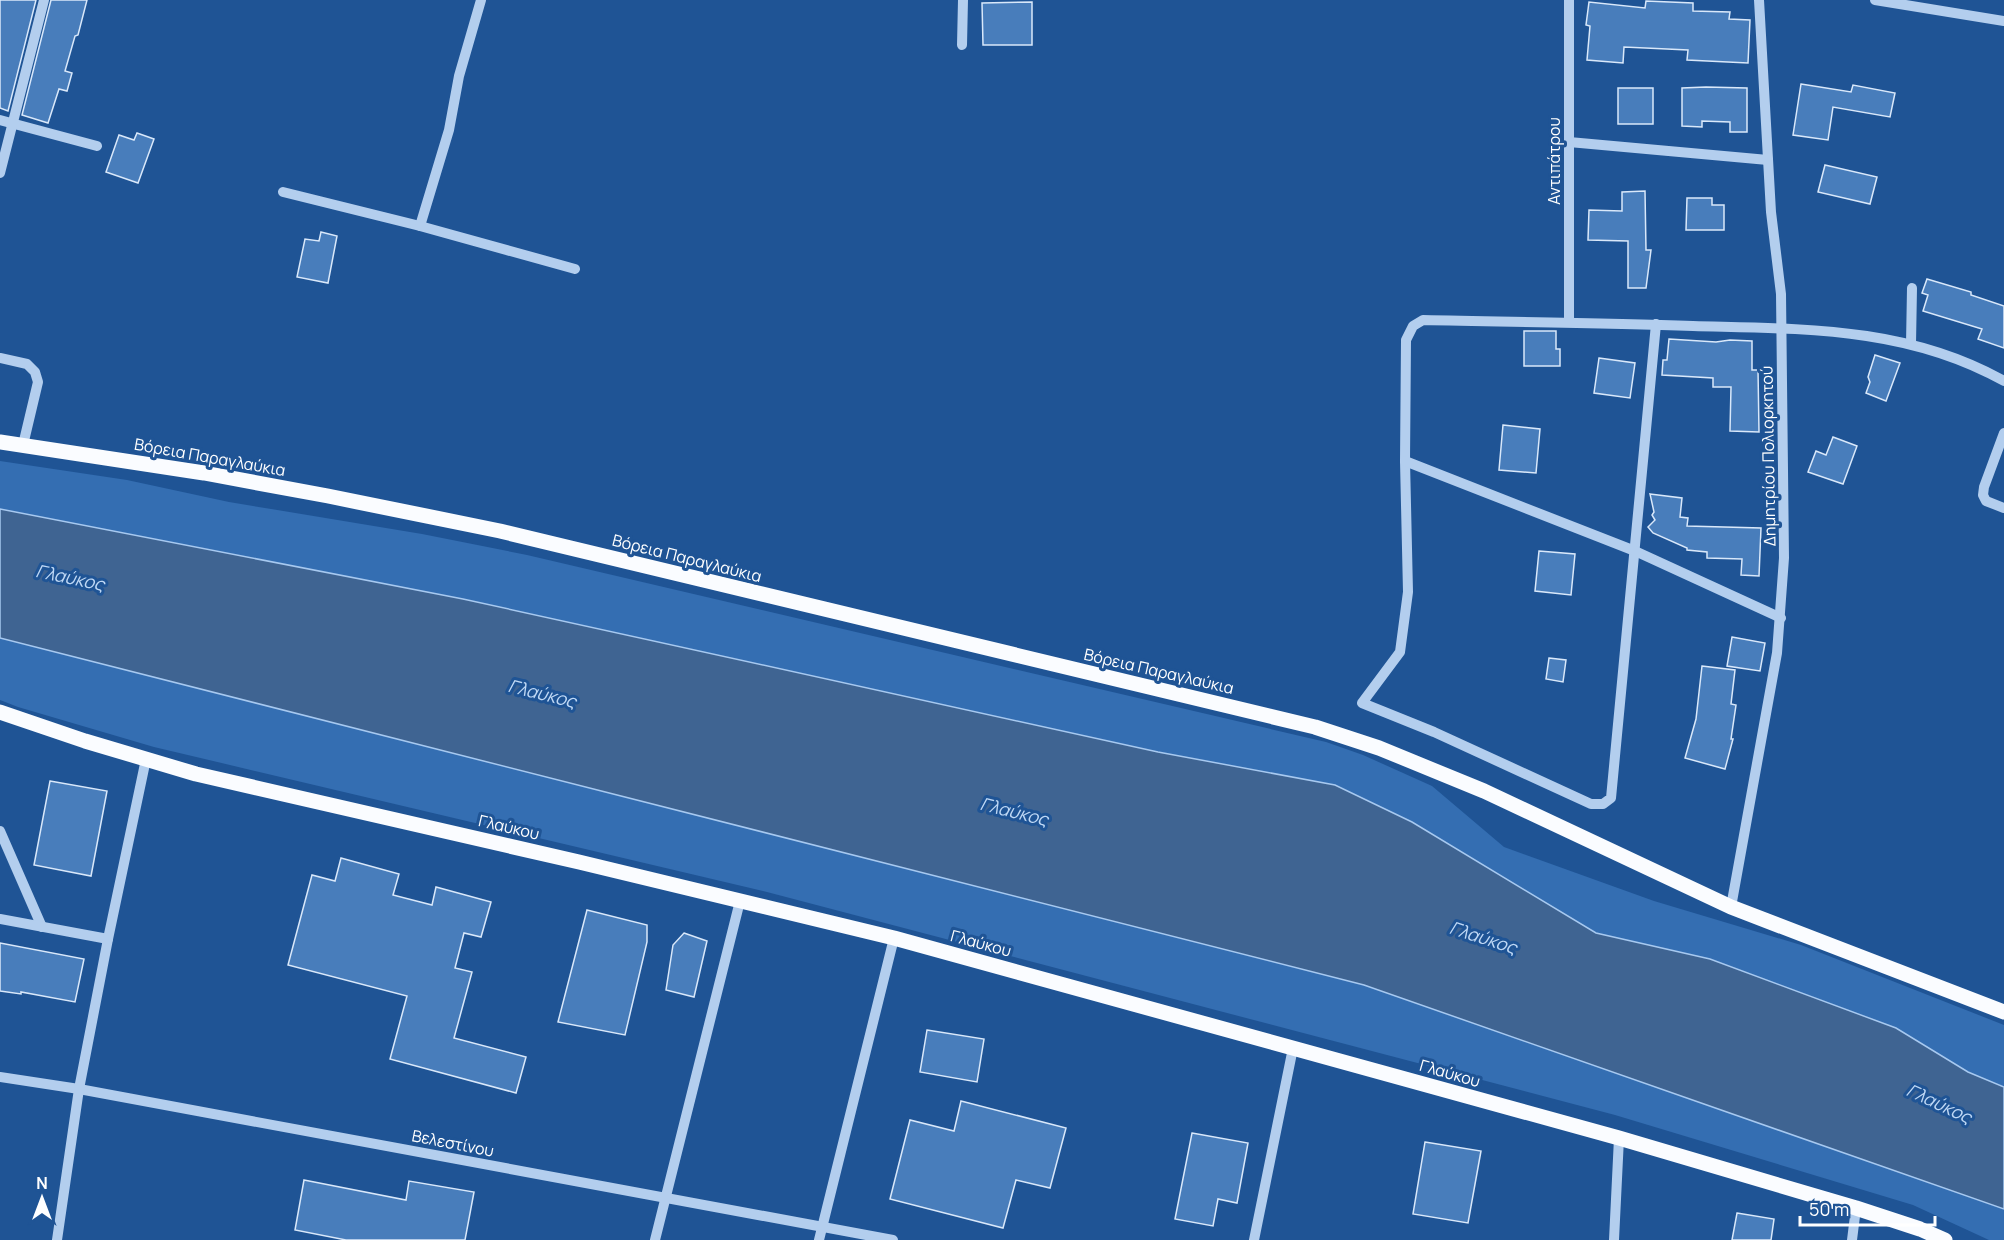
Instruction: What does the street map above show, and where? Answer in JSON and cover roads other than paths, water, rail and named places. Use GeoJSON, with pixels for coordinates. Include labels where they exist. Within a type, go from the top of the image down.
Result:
{"type":"FeatureCollection","features":[{"type":"Feature","properties":{"kind":"main road","name":"Βόρεια Παραγλαύκια"},"geometry":{"type":"LineString","coordinates":[[0,442],[238,480],[500,531],[1315,727],[1358,740],[1484,791],[1731,907],[2004,1012]]}},
{"type":"Feature","properties":{"kind":"main road","name":"Γλαύκου"},"geometry":{"type":"LineString","coordinates":[[0,712],[146,759],[224,781],[894,938],[1619,1138],[1856,1208],[1920,1229],[1945,1240]]}},
{"type":"Feature","properties":{"kind":"street"},"geometry":{"type":"LineString","coordinates":[[0,173],[44,0]]}},
{"type":"Feature","properties":{"kind":"street"},"geometry":{"type":"LineString","coordinates":[[420,226],[449,130],[459,76],[482,0]]}},
{"type":"Feature","properties":{"kind":"street"},"geometry":{"type":"LineString","coordinates":[[962,45],[963,0]]}},
{"type":"Feature","properties":{"kind":"street","name":"Αντιπάτρου"},"geometry":{"type":"LineString","coordinates":[[1569,0],[1569,322]]}},
{"type":"Feature","properties":{"kind":"street","name":"Δημητρίου Πολιορκητού"},"geometry":{"type":"LineString","coordinates":[[1731,907],[1777,653],[1781,618],[1785,509],[1780,285],[1771,212],[1759,0]]}},
{"type":"Feature","properties":{"kind":"street"},"geometry":{"type":"LineString","coordinates":[[1875,0],[2004,21]]}},
{"type":"Feature","properties":{"kind":"street"},"geometry":{"type":"LineString","coordinates":[[0,120],[96,146]]}},
{"type":"Feature","properties":{"kind":"street"},"geometry":{"type":"LineString","coordinates":[[1569,142],[1768,160]]}},
{"type":"Feature","properties":{"kind":"street"},"geometry":{"type":"LineString","coordinates":[[283,192],[420,226],[575,269]]}},
{"type":"Feature","properties":{"kind":"street"},"geometry":{"type":"LineString","coordinates":[[1911,344],[1912,288]]}},
{"type":"Feature","properties":{"kind":"street"},"geometry":{"type":"LineString","coordinates":[[1656,324],[1611,798],[1603,804],[1591,804],[1434,732],[1362,703],[1400,652],[1408,592],[1405,461],[1406,340],[1413,326],[1423,320],[1656,324],[1836,331],[1911,344],[1958,359],[2004,381]]}},
{"type":"Feature","properties":{"kind":"street"},"geometry":{"type":"LineString","coordinates":[[0,358],[27,364],[35,372],[38,382],[23,445]]}},
{"type":"Feature","properties":{"kind":"street"},"geometry":{"type":"LineString","coordinates":[[2004,434],[1983,495],[1986,501],[2004,508]]}},
{"type":"Feature","properties":{"kind":"street"},"geometry":{"type":"LineString","coordinates":[[1405,461],[1635,551],[1781,618]]}},
{"type":"Feature","properties":{"kind":"street"},"geometry":{"type":"LineString","coordinates":[[57,1240],[79,1089],[146,759]]}},
{"type":"Feature","properties":{"kind":"street"},"geometry":{"type":"LineString","coordinates":[[0,831],[42,927]]}},
{"type":"Feature","properties":{"kind":"street"},"geometry":{"type":"LineString","coordinates":[[655,1240],[740,901]]}},
{"type":"Feature","properties":{"kind":"street"},"geometry":{"type":"LineString","coordinates":[[0,919],[108,939]]}},
{"type":"Feature","properties":{"kind":"street"},"geometry":{"type":"LineString","coordinates":[[819,1240],[894,938]]}},
{"type":"Feature","properties":{"kind":"street"},"geometry":{"type":"LineString","coordinates":[[1254,1240],[1293,1048]]}},
{"type":"Feature","properties":{"kind":"street","name":"Βελεστίνου"},"geometry":{"type":"LineString","coordinates":[[0,1077],[79,1089],[893,1240]]}},
{"type":"Feature","properties":{"kind":"street"},"geometry":{"type":"LineString","coordinates":[[1614,1240],[1619,1138]]}},
{"type":"Feature","properties":{"kind":"street"},"geometry":{"type":"LineString","coordinates":[[1852,1240],[1856,1208]]}},
{"type":"Feature","properties":{"kind":"water","name":"Γλαύκος"},"geometry":{"type":"Polygon","coordinates":[[[0,509],[463,599],[1158,752],[1335,785],[1412,822],[1596,933],[1710,959],[1896,1028],[1968,1072],[2004,1087],[2004,1209],[1364,985],[0,638],[0,509]]]}}]}
